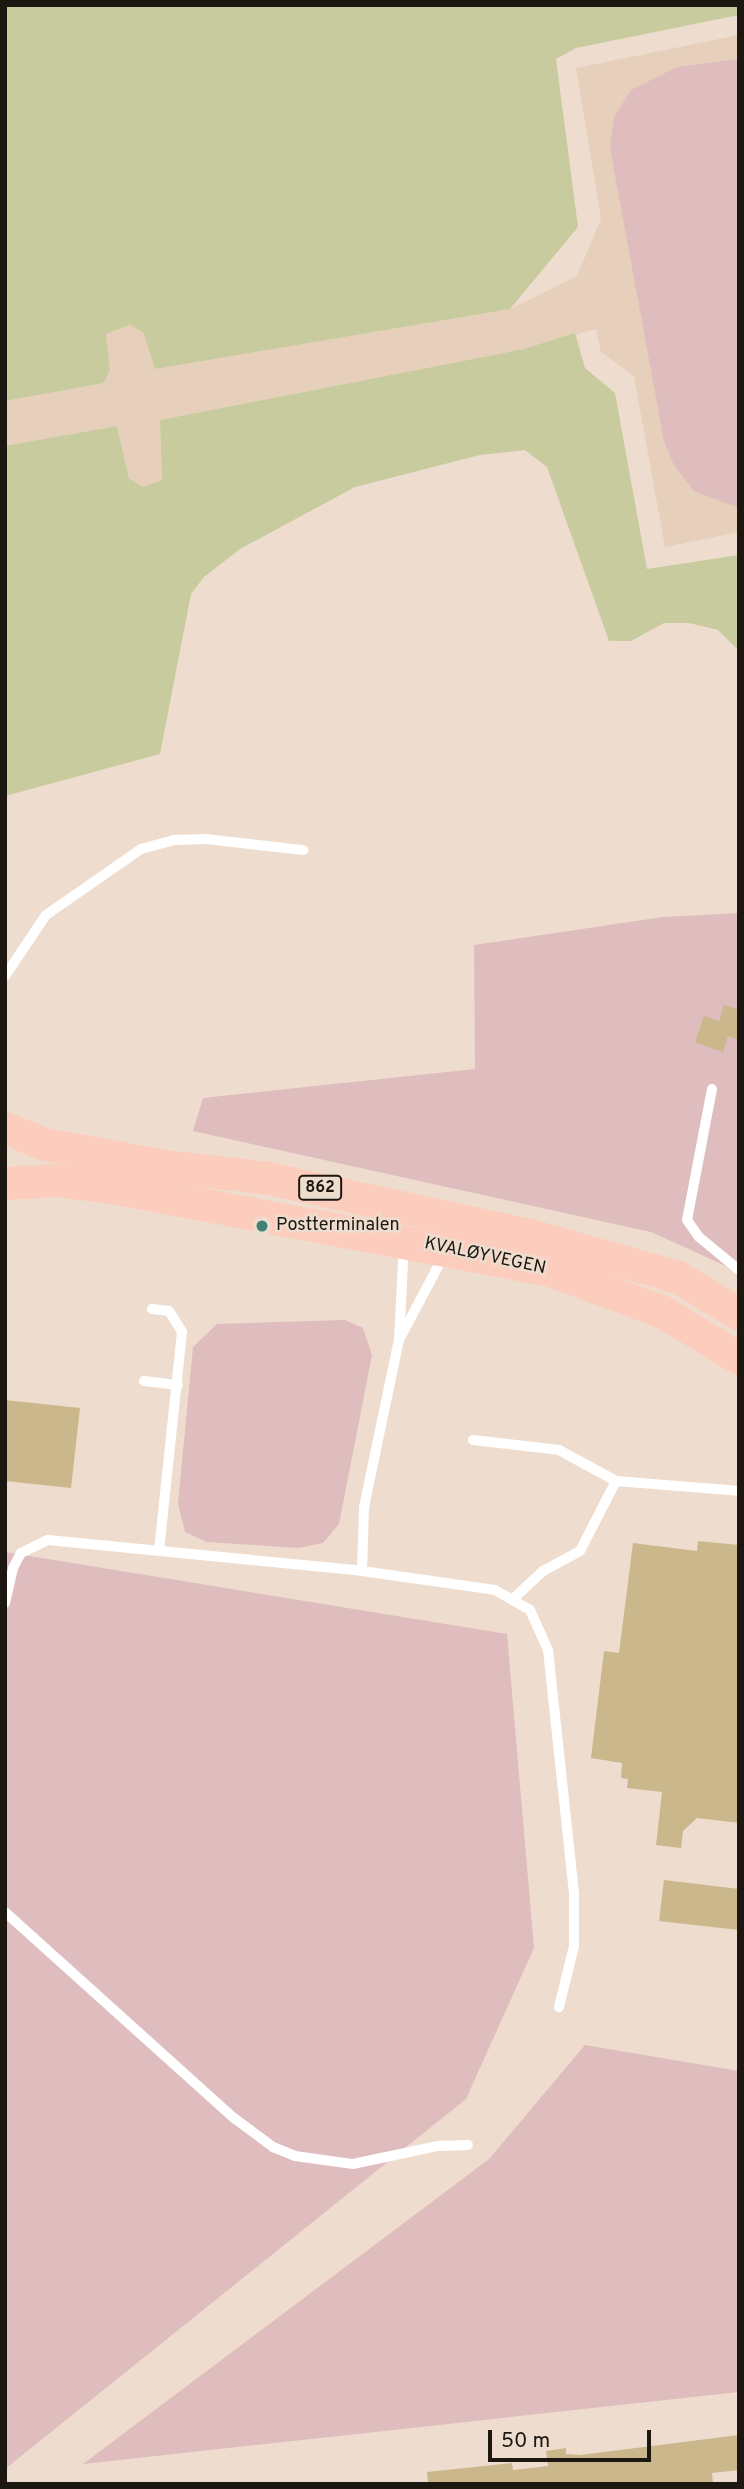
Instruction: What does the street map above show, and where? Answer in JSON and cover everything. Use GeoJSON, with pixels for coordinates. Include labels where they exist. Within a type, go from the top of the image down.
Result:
{"type":"FeatureCollection","features":[{"type":"Feature","properties":{"kind":"main road","name":"KVALØYVEGEN"},"geometry":{"type":"LineString","coordinates":[[5,1128],[57,1146],[165,1166],[268,1178],[624,1294],[699,1331],[739,1358]]}},
{"type":"Feature","properties":{"kind":"main road","name":"KVALØYVEGEN"},"geometry":{"type":"LineString","coordinates":[[5,1183],[55,1180],[111,1187],[635,1262],[678,1277],[739,1314]]}},
{"type":"Feature","properties":{"kind":"lane"},"geometry":{"type":"LineString","coordinates":[[5,976],[46,915],[141,849],[174,840],[206,839],[303,849]]}},
{"type":"Feature","properties":{"kind":"lane"},"geometry":{"type":"LineString","coordinates":[[712,1089],[687,1220],[699,1237],[739,1270]]}},
{"type":"Feature","properties":{"kind":"lane"},"geometry":{"type":"LineString","coordinates":[[362,1572],[364,1507],[427,1231]]}},
{"type":"Feature","properties":{"kind":"lane"},"geometry":{"type":"LineString","coordinates":[[400,1340],[427,1231]]}},
{"type":"Feature","properties":{"kind":"lane"},"geometry":{"type":"LineString","coordinates":[[152,1309],[169,1311],[178,1321],[178,1385],[159,1550]]}},
{"type":"Feature","properties":{"kind":"lane"},"geometry":{"type":"LineString","coordinates":[[144,1381],[178,1385]]}},
{"type":"Feature","properties":{"kind":"lane"},"geometry":{"type":"LineString","coordinates":[[472,1440],[559,1450],[616,1481],[739,1491]]}},
{"type":"Feature","properties":{"kind":"lane"},"geometry":{"type":"LineString","coordinates":[[514,1598],[543,1571],[580,1551],[616,1481]]}},
{"type":"Feature","properties":{"kind":"lane"},"geometry":{"type":"LineString","coordinates":[[5,1604],[13,1568],[22,1552],[34,1544],[72,1540],[362,1572],[495,1590],[514,1598],[530,1610],[540,1627],[553,1682],[575,1923],[571,1967],[559,2007]]}},
{"type":"Feature","properties":{"kind":"lane"},"geometry":{"type":"LineString","coordinates":[[5,1912],[234,2118],[273,2147],[304,2158],[353,2164],[438,2146],[468,2145]]}},
{"type":"Feature","properties":{"kind":"shaded area"},"geometry":{"type":"Polygon","coordinates":[[[5,5],[739,5],[739,15],[576,48],[556,59],[578,227],[510,309],[155,369],[143,332],[130,325],[106,334],[110,370],[104,383],[5,401],[5,5]]]}},
{"type":"Feature","properties":{"kind":"shaded area"},"geometry":{"type":"Polygon","coordinates":[[[739,35],[739,532],[665,547],[634,376],[601,352],[596,329],[524,349],[160,420],[162,480],[142,487],[129,478],[117,426],[5,446],[5,401],[104,383],[110,370],[106,334],[131,325],[143,332],[155,369],[510,309],[577,276],[601,219],[576,68],[739,35]]]}},
{"type":"Feature","properties":{"kind":"shaded area"},"geometry":{"type":"Polygon","coordinates":[[[739,59],[739,508],[694,491],[674,465],[664,441],[610,148],[614,117],[631,90],[677,67],[739,59]]]}},
{"type":"Feature","properties":{"kind":"shaded area"},"geometry":{"type":"Polygon","coordinates":[[[575,333],[585,368],[615,393],[647,569],[739,555],[739,651],[718,630],[689,623],[664,623],[631,641],[609,641],[547,467],[525,450],[480,455],[355,487],[240,549],[204,577],[191,594],[160,754],[5,796],[5,446],[117,426],[129,478],[142,487],[162,480],[160,420],[524,349],[575,333]]]}},
{"type":"Feature","properties":{"kind":"shaded area"},"geometry":{"type":"Polygon","coordinates":[[[739,913],[739,1272],[651,1232],[193,1131],[203,1098],[475,1069],[474,945],[663,917],[739,913]]]}},
{"type":"Feature","properties":{"kind":"shaded area"},"geometry":{"type":"Polygon","coordinates":[[[345,1320],[363,1328],[372,1355],[339,1524],[323,1543],[298,1548],[207,1542],[185,1532],[178,1504],[193,1347],[217,1324],[345,1320]]]}},
{"type":"Feature","properties":{"kind":"shaded area"},"geometry":{"type":"Polygon","coordinates":[[[5,1552],[507,1634],[534,1948],[466,2099],[5,2469],[5,1552]]]}},
{"type":"Feature","properties":{"kind":"shaded area"},"geometry":{"type":"Polygon","coordinates":[[[585,2045],[739,2071],[739,2392],[83,2464],[489,2159],[585,2045]]]}},
{"type":"Feature","properties":{"kind":"building"},"geometry":{"type":"Polygon","coordinates":[[[724,1005],[739,1010],[739,1040],[728,1036],[723,1052],[695,1042],[704,1016],[719,1021],[724,1005]]]}},
{"type":"Feature","properties":{"kind":"building"},"geometry":{"type":"Polygon","coordinates":[[[5,1400],[80,1408],[71,1488],[5,1481],[5,1400]]]}},
{"type":"Feature","properties":{"kind":"building"},"geometry":{"type":"Polygon","coordinates":[[[698,1541],[739,1545],[739,1823],[697,1818],[683,1831],[681,1848],[656,1845],[662,1792],[627,1788],[628,1779],[621,1778],[622,1763],[591,1758],[604,1651],[619,1653],[633,1543],[697,1551],[698,1541]]]}},
{"type":"Feature","properties":{"kind":"building"},"geometry":{"type":"Polygon","coordinates":[[[664,1880],[739,1889],[739,1930],[659,1921],[664,1880]]]}},
{"type":"Feature","properties":{"kind":"building"},"geometry":{"type":"Polygon","coordinates":[[[739,2435],[739,2470],[712,2473],[713,2484],[428,2484],[427,2472],[512,2463],[513,2470],[548,2466],[546,2451],[566,2448],[566,2454],[580,2455],[739,2435]]]}},
{"type":"Feature","properties":{"kind":"place","name":"Postterminalen"},"geometry":{"type":"Point","coordinates":[262,1226]}}]}
